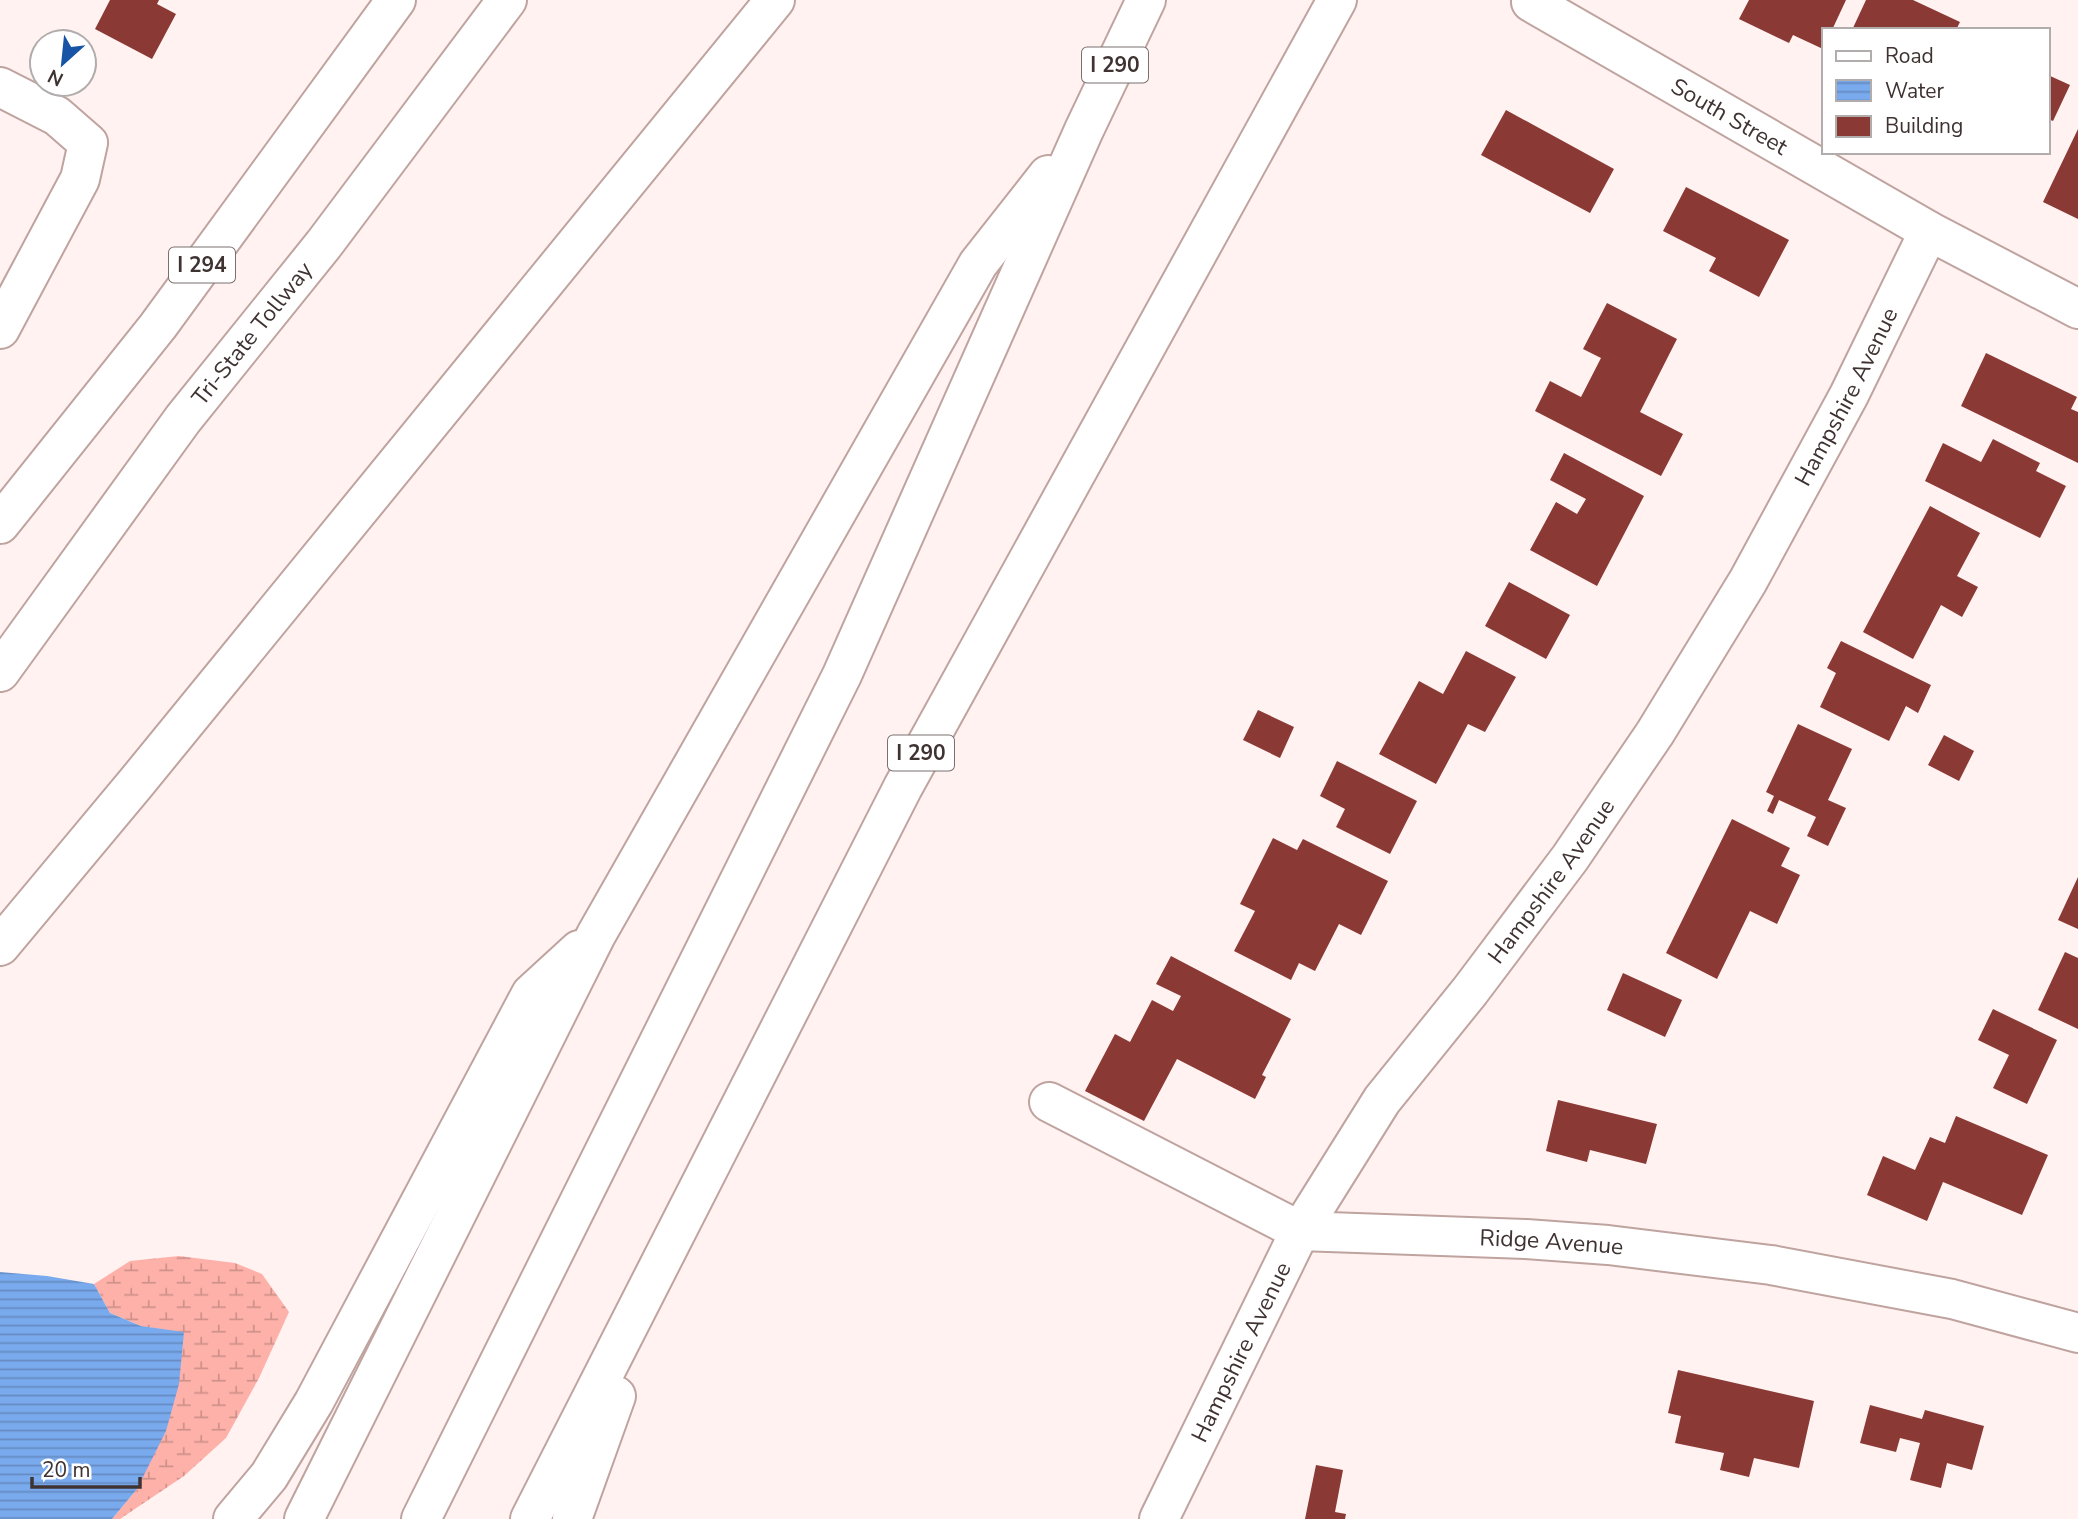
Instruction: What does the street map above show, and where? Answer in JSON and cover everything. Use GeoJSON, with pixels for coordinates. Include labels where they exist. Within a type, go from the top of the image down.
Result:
{"type":"FeatureCollection","features":[{"type":"Feature","properties":{"kind":"main road","name":"I 294"},"geometry":{"type":"LineString","coordinates":[[0,523],[158,326],[396,0]]}},
{"type":"Feature","properties":{"kind":"main road","name":"Tri-State Tollway"},"geometry":{"type":"LineString","coordinates":[[0,672],[183,419],[324,244],[507,0]]}},
{"type":"Feature","properties":{"kind":"main road"},"geometry":{"type":"LineString","coordinates":[[0,946],[145,773],[775,0]]}},
{"type":"Feature","properties":{"kind":"main road","name":"I 290"},"geometry":{"type":"LineString","coordinates":[[421,1519],[842,676],[1084,130],[1146,0]]}},
{"type":"Feature","properties":{"kind":"main road","name":"I 290"},"geometry":{"type":"LineString","coordinates":[[530,1519],[903,787],[1337,0]]}},
{"type":"Feature","properties":{"kind":"main road","name":"South Street"},"geometry":{"type":"LineString","coordinates":[[1531,2],[1929,231],[2078,309]]}},
{"type":"Feature","properties":{"kind":"main road"},"geometry":{"type":"LineString","coordinates":[[0,87],[57,116],[88,143],[80,178],[0,329]]}},
{"type":"Feature","properties":{"kind":"main road"},"geometry":{"type":"LineString","coordinates":[[304,1519],[596,935],[978,264],[1084,130]]}},
{"type":"Feature","properties":{"kind":"main road","name":"Hampshire Avenue"},"geometry":{"type":"LineString","coordinates":[[1159,1519],[1300,1231],[1382,1100],[1470,992],[1545,891],[1655,733],[1748,581],[1850,395],[1929,231]]}},
{"type":"Feature","properties":{"kind":"main road"},"geometry":{"type":"LineString","coordinates":[[233,1519],[269,1476],[314,1402],[531,994],[596,935]]}},
{"type":"Feature","properties":{"kind":"main road","name":"Ridge Avenue"},"geometry":{"type":"LineString","coordinates":[[1049,1102],[1300,1231],[1526,1239],[1594,1244],[1771,1265],[1952,1299],[2078,1333]]}},
{"type":"Feature","properties":{"kind":"main road"},"geometry":{"type":"LineString","coordinates":[[572,1519],[607,1417],[703,1180]]}},
{"type":"Feature","properties":{"kind":"green space"},"geometry":{"type":"Polygon","coordinates":[[[179,1256],[235,1263],[262,1274],[289,1312],[259,1378],[226,1438],[184,1476],[120,1519],[112,1519],[137,1489],[184,1333],[141,1326],[110,1313],[94,1284],[130,1261],[179,1256]]]}},
{"type":"Feature","properties":{"kind":"water"},"geometry":{"type":"Polygon","coordinates":[[[0,1272],[94,1284],[110,1313],[141,1326],[184,1332],[179,1384],[166,1431],[137,1489],[112,1519],[0,1519],[0,1272]]]}},
{"type":"Feature","properties":{"kind":"building"},"geometry":{"type":"Polygon","coordinates":[[[110,0],[159,0],[157,4],[176,14],[152,59],[96,28],[110,0]]]}},
{"type":"Feature","properties":{"kind":"building"},"geometry":{"type":"Polygon","coordinates":[[[1749,0],[1846,0],[1833,28],[1822,28],[1822,49],[1793,35],[1789,43],[1739,19],[1749,0]]]}},
{"type":"Feature","properties":{"kind":"building"},"geometry":{"type":"Polygon","coordinates":[[[1866,0],[1913,0],[1960,22],[1957,28],[1853,28],[1866,0]]]}},
{"type":"Feature","properties":{"kind":"building"},"geometry":{"type":"Polygon","coordinates":[[[2050,76],[2070,85],[2053,121],[2050,120],[2050,76]]]}},
{"type":"Feature","properties":{"kind":"building"},"geometry":{"type":"Polygon","coordinates":[[[1506,110],[1614,169],[1590,213],[1481,155],[1506,110]]]}},
{"type":"Feature","properties":{"kind":"building"},"geometry":{"type":"Polygon","coordinates":[[[2078,129],[2078,219],[2043,202],[2078,129]]]}},
{"type":"Feature","properties":{"kind":"building"},"geometry":{"type":"Polygon","coordinates":[[[1686,187],[1789,240],[1759,297],[1709,271],[1716,258],[1663,231],[1686,187]]]}},
{"type":"Feature","properties":{"kind":"building"},"geometry":{"type":"Polygon","coordinates":[[[1607,303],[1677,339],[1640,412],[1683,434],[1661,476],[1535,411],[1550,381],[1581,397],[1601,358],[1583,349],[1607,303]]]}},
{"type":"Feature","properties":{"kind":"building"},"geometry":{"type":"Polygon","coordinates":[[[1986,353],[2077,397],[2071,409],[2078,412],[2078,463],[1961,406],[1986,353]]]}},
{"type":"Feature","properties":{"kind":"building"},"geometry":{"type":"Polygon","coordinates":[[[1993,439],[2040,463],[2036,471],[2066,486],[2040,538],[1925,481],[1943,443],[1981,462],[1993,439]]]}},
{"type":"Feature","properties":{"kind":"building"},"geometry":{"type":"Polygon","coordinates":[[[1564,453],[1644,496],[1597,586],[1530,550],[1556,502],[1577,514],[1586,499],[1550,480],[1564,453]]]}},
{"type":"Feature","properties":{"kind":"building"},"geometry":{"type":"Polygon","coordinates":[[[1930,506],[1980,533],[1957,576],[1978,587],[1962,617],[1941,605],[1913,659],[1863,632],[1930,506]]]}},
{"type":"Feature","properties":{"kind":"building"},"geometry":{"type":"Polygon","coordinates":[[[1509,582],[1570,615],[1546,659],[1485,626],[1509,582]]]}},
{"type":"Feature","properties":{"kind":"building"},"geometry":{"type":"Polygon","coordinates":[[[1841,641],[1931,685],[1918,713],[1906,706],[1889,741],[1820,707],[1836,673],[1827,668],[1841,641]]]}},
{"type":"Feature","properties":{"kind":"building"},"geometry":{"type":"Polygon","coordinates":[[[1466,651],[1516,677],[1485,732],[1468,724],[1436,784],[1379,754],[1419,681],[1443,694],[1466,651]]]}},
{"type":"Feature","properties":{"kind":"building"},"geometry":{"type":"Polygon","coordinates":[[[1258,710],[1294,727],[1280,758],[1243,740],[1258,710]]]}},
{"type":"Feature","properties":{"kind":"building"},"geometry":{"type":"Polygon","coordinates":[[[1798,724],[1852,749],[1828,800],[1846,808],[1828,846],[1807,836],[1816,817],[1779,800],[1773,814],[1767,811],[1774,796],[1766,792],[1798,724]]]}},
{"type":"Feature","properties":{"kind":"building"},"geometry":{"type":"Polygon","coordinates":[[[1944,735],[1974,751],[1959,781],[1928,765],[1944,735]]]}},
{"type":"Feature","properties":{"kind":"building"},"geometry":{"type":"Polygon","coordinates":[[[1337,761],[1417,801],[1390,854],[1336,827],[1345,809],[1320,796],[1337,761]]]}},
{"type":"Feature","properties":{"kind":"building"},"geometry":{"type":"Polygon","coordinates":[[[1732,819],[1790,848],[1781,866],[1800,875],[1777,924],[1750,911],[1717,979],[1666,953],[1732,819]]]}},
{"type":"Feature","properties":{"kind":"building"},"geometry":{"type":"Polygon","coordinates":[[[1273,838],[1297,850],[1303,839],[1388,881],[1361,935],[1339,924],[1315,971],[1299,963],[1291,980],[1234,951],[1255,911],[1240,904],[1273,838]]]}},
{"type":"Feature","properties":{"kind":"building"},"geometry":{"type":"Polygon","coordinates":[[[2078,877],[2078,929],[2058,920],[2078,877]]]}},
{"type":"Feature","properties":{"kind":"building"},"geometry":{"type":"Polygon","coordinates":[[[2065,952],[2078,958],[2078,1029],[2038,1010],[2065,952]]]}},
{"type":"Feature","properties":{"kind":"building"},"geometry":{"type":"Polygon","coordinates":[[[1171,956],[1291,1019],[1262,1075],[1266,1077],[1255,1099],[1177,1059],[1144,1121],[1085,1091],[1115,1034],[1130,1042],[1152,1000],[1173,1011],[1181,996],[1156,984],[1171,956]]]}},
{"type":"Feature","properties":{"kind":"building"},"geometry":{"type":"Polygon","coordinates":[[[1623,973],[1682,1000],[1665,1037],[1607,1010],[1623,973]]]}},
{"type":"Feature","properties":{"kind":"building"},"geometry":{"type":"Polygon","coordinates":[[[1993,1009],[2057,1040],[2027,1104],[1993,1088],[2009,1055],[1978,1040],[1993,1009]]]}},
{"type":"Feature","properties":{"kind":"building"},"geometry":{"type":"Polygon","coordinates":[[[1558,1100],[1657,1124],[1646,1164],[1590,1150],[1587,1162],[1546,1151],[1558,1100]]]}},
{"type":"Feature","properties":{"kind":"building"},"geometry":{"type":"Polygon","coordinates":[[[1956,1116],[2048,1155],[2022,1215],[1943,1182],[1927,1221],[1867,1195],[1883,1156],[1915,1170],[1930,1137],[1945,1143],[1956,1116]]]}},
{"type":"Feature","properties":{"kind":"building"},"geometry":{"type":"Polygon","coordinates":[[[1678,1370],[1814,1401],[1799,1468],[1754,1458],[1749,1477],[1720,1470],[1724,1453],[1675,1443],[1681,1416],[1668,1413],[1678,1370]]]}},
{"type":"Feature","properties":{"kind":"building"},"geometry":{"type":"Polygon","coordinates":[[[1870,1405],[1922,1419],[1925,1410],[1984,1426],[1972,1470],[1947,1463],[1941,1488],[1910,1480],[1920,1443],[1900,1438],[1896,1452],[1860,1443],[1870,1405]]]}},
{"type":"Feature","properties":{"kind":"building"},"geometry":{"type":"Polygon","coordinates":[[[1316,1465],[1343,1470],[1335,1512],[1346,1514],[1345,1519],[1305,1519],[1316,1465]]]}}]}
